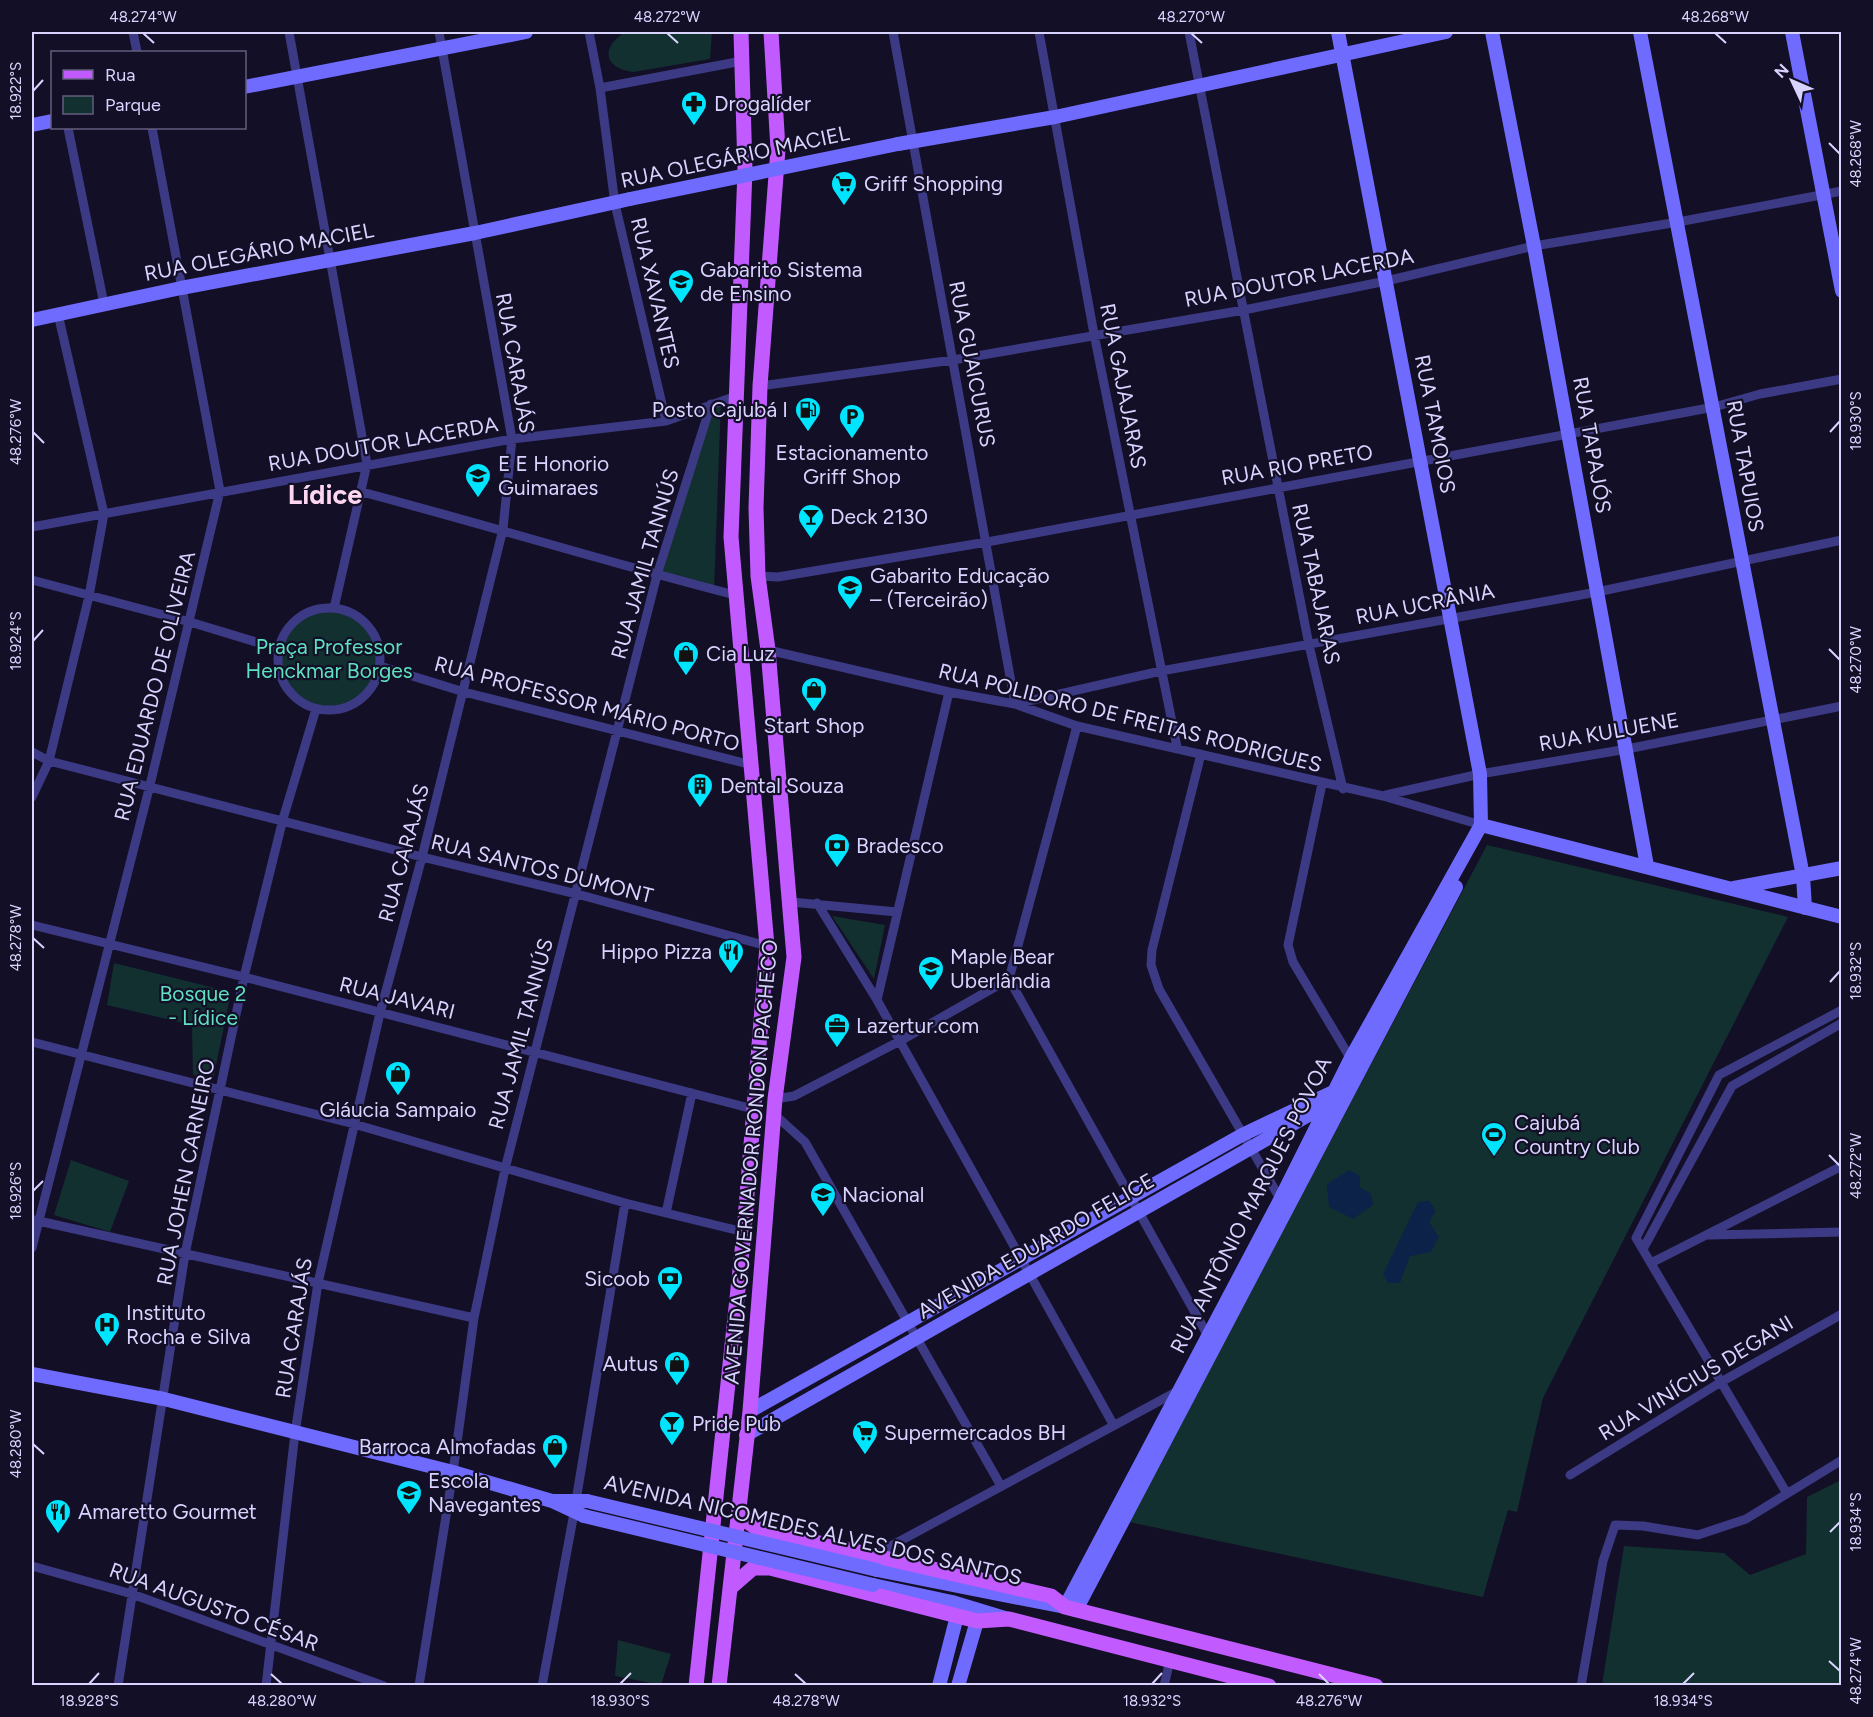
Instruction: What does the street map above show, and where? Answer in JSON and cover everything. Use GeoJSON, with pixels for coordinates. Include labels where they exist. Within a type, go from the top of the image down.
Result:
{"type":"FeatureCollection","features":[{"type":"Feature","properties":{"kind":"main road","name":"AVENIDA GOVERNADOR RONDON PACHECO"},"geometry":{"type":"LineString","coordinates":[[696,1686],[744,1232],[767,946],[731,537],[739,395],[746,170],[741,32]]}},
{"type":"Feature","properties":{"kind":"main road","name":"AVENIDA GOVERNADOR RONDON PACHECO"},"geometry":{"type":"LineString","coordinates":[[719,1686],[750,1411],[774,1106],[794,957],[768,650],[758,576],[756,508],[760,386],[778,148],[771,32]]}},
{"type":"Feature","properties":{"kind":"main road","name":"AVENIDA NICOMEDES ALVES DOS SANTOS"},"geometry":{"type":"LineString","coordinates":[[739,1508],[748,1522],[758,1529],[804,1540],[874,1564],[1051,1596],[1070,1609],[1376,1686]]}},
{"type":"Feature","properties":{"kind":"main road"},"geometry":{"type":"LineString","coordinates":[[794,1574],[784,1560],[783,1552],[795,1541],[804,1540]]}},
{"type":"Feature","properties":{"kind":"main road","name":"AVENIDA NICOMEDES ALVES DOS SANTOS"},"geometry":{"type":"LineString","coordinates":[[730,1588],[753,1568],[760,1567],[977,1621],[1010,1619],[1269,1686]]}},
{"type":"Feature","properties":{"kind":"street"},"geometry":{"type":"LineString","coordinates":[[133,32],[137,51]]}},
{"type":"Feature","properties":{"kind":"street"},"geometry":{"type":"LineString","coordinates":[[289,32],[299,77],[367,464],[334,608]]}},
{"type":"Feature","properties":{"kind":"street","name":"RUA CARAJÁS"},"geometry":{"type":"LineString","coordinates":[[266,1686],[295,1433],[318,1283],[380,1013],[464,692],[503,529],[512,439],[439,32]]}},
{"type":"Feature","properties":{"kind":"street"},"geometry":{"type":"LineString","coordinates":[[246,87],[526,32]]}},
{"type":"Feature","properties":{"kind":"street","name":"RUA XAVANTES"},"geometry":{"type":"LineString","coordinates":[[589,32],[600,88],[615,204],[666,421]]}},
{"type":"Feature","properties":{"kind":"street","name":"RUA GUAICURUS"},"geometry":{"type":"LineString","coordinates":[[893,32],[905,143],[953,360],[1015,704]]}},
{"type":"Feature","properties":{"kind":"street","name":"RUA GAJAJARAS"},"geometry":{"type":"LineString","coordinates":[[1039,32],[1094,334],[1177,747]]}},
{"type":"Feature","properties":{"kind":"street","name":"RUA TABAJARAS"},"geometry":{"type":"LineString","coordinates":[[1189,32],[1309,645],[1343,789]]}},
{"type":"Feature","properties":{"kind":"street","name":"RUA TAMOIOS"},"geometry":{"type":"LineString","coordinates":[[1338,32],[1480,774],[1484,826]]}},
{"type":"Feature","properties":{"kind":"street","name":"RUA OLEGÁRIO MACIEL"},"geometry":{"type":"LineString","coordinates":[[32,320],[181,288],[475,233],[905,143],[1055,117],[1446,32]]}},
{"type":"Feature","properties":{"kind":"street","name":"RUA TAPAJÓS"},"geometry":{"type":"LineString","coordinates":[[1492,32],[1628,749],[1647,866]]}},
{"type":"Feature","properties":{"kind":"street","name":"RUA TAPUIOS"},"geometry":{"type":"LineString","coordinates":[[1640,32],[1714,407],[1740,560],[1803,876],[1805,908]]}},
{"type":"Feature","properties":{"kind":"street"},"geometry":{"type":"LineString","coordinates":[[1792,32],[1842,291]]}},
{"type":"Feature","properties":{"kind":"street"},"geometry":{"type":"LineString","coordinates":[[600,88],[742,61]]}},
{"type":"Feature","properties":{"kind":"street"},"geometry":{"type":"LineString","coordinates":[[32,125],[51,121]]}},
{"type":"Feature","properties":{"kind":"street"},"geometry":{"type":"LineString","coordinates":[[68,129],[104,304]]}},
{"type":"Feature","properties":{"kind":"street","name":"RUA EDUARDO DE OLIVEIRA"},"geometry":{"type":"LineString","coordinates":[[32,1248],[34,1221],[82,1056],[190,622],[220,491],[152,129]]}},
{"type":"Feature","properties":{"kind":"street","name":"RUA DOUTOR LACERDA"},"geometry":{"type":"LineString","coordinates":[[760,386],[953,360],[1094,334],[1245,310],[1386,281],[1534,246],[1842,191]]}},
{"type":"Feature","properties":{"kind":"street"},"geometry":{"type":"LineString","coordinates":[[32,797],[50,761],[89,596],[104,514],[57,314]]}},
{"type":"Feature","properties":{"kind":"street","name":"RUA RIO PRETO"},"geometry":{"type":"LineString","coordinates":[[758,576],[778,577],[987,542],[1277,486],[1714,407],[1760,394],[1842,379]]}},
{"type":"Feature","properties":{"kind":"street","name":"RUA DOUTOR LACERDA"},"geometry":{"type":"LineString","coordinates":[[32,527],[512,439],[666,421],[739,395]]}},
{"type":"Feature","properties":{"kind":"street","name":"RUA JAMIL TANNÚS"},"geometry":{"type":"LineString","coordinates":[[419,1686],[453,1472],[474,1318],[505,1169],[657,575],[711,404]]}},
{"type":"Feature","properties":{"kind":"street"},"geometry":{"type":"LineString","coordinates":[[362,492],[503,529],[657,575],[735,595]]}},
{"type":"Feature","properties":{"kind":"street","name":"RUA UCRÂNIA"},"geometry":{"type":"LineString","coordinates":[[1015,704],[1161,671],[1598,592],[1842,540]]}},
{"type":"Feature","properties":{"kind":"street"},"geometry":{"type":"LineString","coordinates":[[32,580],[190,622],[279,649]]}},
{"type":"Feature","properties":{"kind":"street"},"geometry":{"type":"LineString","coordinates":[[334,608],[356,615],[365,623],[378,643],[380,666],[369,689],[350,706],[333,710],[316,709],[302,703],[290,693],[282,680],[278,665],[279,649],[292,623],[305,614],[334,608]]}},
{"type":"Feature","properties":{"kind":"street","name":"RUA POLIDORO DE FREITAS RODRIGUES"},"geometry":{"type":"LineString","coordinates":[[768,650],[949,692],[1015,704],[1077,726],[1177,747],[1343,789],[1383,796],[1484,826]]}},
{"type":"Feature","properties":{"kind":"street","name":"RUA PROFESSOR MÁRIO PORTO"},"geometry":{"type":"LineString","coordinates":[[380,666],[464,692],[752,765]]}},
{"type":"Feature","properties":{"kind":"street"},"geometry":{"type":"LineString","coordinates":[[877,1000],[949,692]]}},
{"type":"Feature","properties":{"kind":"street","name":"RUA KULUENE"},"geometry":{"type":"LineString","coordinates":[[1383,796],[1480,774],[1628,749],[1842,706]]}},
{"type":"Feature","properties":{"kind":"street","name":"RUA JOHEN CARNEIRO"},"geometry":{"type":"LineString","coordinates":[[118,1686],[185,1254],[244,977],[283,819],[316,709]]}},
{"type":"Feature","properties":{"kind":"street"},"geometry":{"type":"LineString","coordinates":[[1077,726],[1009,979],[1208,1336]]}},
{"type":"Feature","properties":{"kind":"street","name":"RUA SANTOS DUMONT"},"geometry":{"type":"LineString","coordinates":[[32,752],[50,761],[283,819],[422,857],[576,894],[767,946]]}},
{"type":"Feature","properties":{"kind":"street"},"geometry":{"type":"LineString","coordinates":[[1201,753],[1152,950],[1151,965],[1159,989],[1284,1204]]}},
{"type":"Feature","properties":{"kind":"street"},"geometry":{"type":"LineString","coordinates":[[1322,784],[1288,945],[1293,962],[1351,1058],[1353,1085]]}},
{"type":"Feature","properties":{"kind":"street"},"geometry":{"type":"LineString","coordinates":[[1484,826],[1842,917]]}},
{"type":"Feature","properties":{"kind":"street","name":"RUA ANTÔNIO MARQUES PÓVOA"},"geometry":{"type":"LineString","coordinates":[[1070,1609],[1181,1411],[1284,1204],[1351,1058],[1484,826]]}},
{"type":"Feature","properties":{"kind":"street","name":"RUA ANTÔNIO MARQUES PÓVOA"},"geometry":{"type":"LineString","coordinates":[[1070,1609],[1178,1391],[1353,1085],[1484,826]]}},
{"type":"Feature","properties":{"kind":"street"},"geometry":{"type":"LineString","coordinates":[[1730,889],[1842,868]]}},
{"type":"Feature","properties":{"kind":"street"},"geometry":{"type":"LineString","coordinates":[[791,902],[897,912]]}},
{"type":"Feature","properties":{"kind":"street"},"geometry":{"type":"LineString","coordinates":[[817,903],[877,1000],[1113,1424]]}},
{"type":"Feature","properties":{"kind":"street","name":"RUA JAVARI"},"geometry":{"type":"LineString","coordinates":[[32,925],[244,977],[753,1109]]}},
{"type":"Feature","properties":{"kind":"street"},"geometry":{"type":"LineString","coordinates":[[1001,1486],[805,1142],[774,1106],[900,1041],[1009,979]]}},
{"type":"Feature","properties":{"kind":"street"},"geometry":{"type":"LineString","coordinates":[[1786,1492],[1636,1238],[1719,1075],[1842,1010]]}},
{"type":"Feature","properties":{"kind":"street"},"geometry":{"type":"LineString","coordinates":[[1643,1249],[1732,1086],[1842,1023]]}},
{"type":"Feature","properties":{"kind":"street"},"geometry":{"type":"LineString","coordinates":[[32,1042],[354,1124],[625,1203],[744,1232]]}},
{"type":"Feature","properties":{"kind":"street"},"geometry":{"type":"LineString","coordinates":[[1756,1055],[1762,1069]]}},
{"type":"Feature","properties":{"kind":"street"},"geometry":{"type":"LineString","coordinates":[[1719,1075],[1732,1086]]}},
{"type":"Feature","properties":{"kind":"street","name":"AVENIDA EDUARDO FELICE"},"geometry":{"type":"LineString","coordinates":[[746,1436],[1250,1149],[1353,1085]]}},
{"type":"Feature","properties":{"kind":"street"},"geometry":{"type":"LineString","coordinates":[[666,1213],[692,1093]]}},
{"type":"Feature","properties":{"kind":"street","name":"AVENIDA EDUARDO FELICE"},"geometry":{"type":"LineString","coordinates":[[750,1411],[1242,1135],[1331,1098]]}},
{"type":"Feature","properties":{"kind":"street"},"geometry":{"type":"LineString","coordinates":[[1651,1263],[1842,1166]]}},
{"type":"Feature","properties":{"kind":"street"},"geometry":{"type":"LineString","coordinates":[[542,1686],[580,1507],[625,1203]]}},
{"type":"Feature","properties":{"kind":"street"},"geometry":{"type":"LineString","coordinates":[[34,1221],[474,1318]]}},
{"type":"Feature","properties":{"kind":"street"},"geometry":{"type":"LineString","coordinates":[[1706,1235],[1842,1232]]}},
{"type":"Feature","properties":{"kind":"street","name":"RUA VINÍCIUS DEGANI"},"geometry":{"type":"LineString","coordinates":[[1570,1475],[1721,1382],[1842,1314]]}},
{"type":"Feature","properties":{"kind":"street"},"geometry":{"type":"LineString","coordinates":[[824,1369],[834,1386]]}},
{"type":"Feature","properties":{"kind":"street","name":"AVENIDA NICOMEDES ALVES DOS SANTOS"},"geometry":{"type":"LineString","coordinates":[[32,1374],[164,1400],[453,1472],[552,1501],[874,1564]]}},
{"type":"Feature","properties":{"kind":"street"},"geometry":{"type":"LineString","coordinates":[[874,1564],[1001,1486],[1178,1391],[1178,1404],[1181,1411]]}},
{"type":"Feature","properties":{"kind":"street"},"geometry":{"type":"LineString","coordinates":[[1581,1686],[1604,1561],[1615,1525],[1643,1526],[1698,1535],[1746,1519],[1786,1492],[1842,1460]]}},
{"type":"Feature","properties":{"kind":"street","name":"AVENIDA NICOMEDES ALVES DOS SANTOS"},"geometry":{"type":"LineString","coordinates":[[580,1507],[873,1585],[952,1602],[1010,1619]]}},
{"type":"Feature","properties":{"kind":"street","name":"RUA AUGUSTO CÉSAR"},"geometry":{"type":"LineString","coordinates":[[32,1566],[132,1594],[269,1646],[384,1686]]}},
{"type":"Feature","properties":{"kind":"street"},"geometry":{"type":"LineString","coordinates":[[939,1686],[957,1616]]}},
{"type":"Feature","properties":{"kind":"street"},"geometry":{"type":"LineString","coordinates":[[958,1686],[977,1621]]}},
{"type":"Feature","properties":{"kind":"street"},"geometry":{"type":"LineString","coordinates":[[1164,1686],[1170,1660]]}},
{"type":"Feature","properties":{"kind":"green space"},"geometry":{"type":"Polygon","coordinates":[[[625,32],[712,32],[710,59],[633,72],[623,70],[611,62],[609,51],[617,38],[625,32]]]}},
{"type":"Feature","properties":{"kind":"green space"},"geometry":{"type":"Polygon","coordinates":[[[721,400],[714,590],[658,576],[711,404],[721,400]]]}},
{"type":"Feature","properties":{"kind":"green space","name":"Praça Professor Henckmar Borges"},"geometry":{"type":"Polygon","coordinates":[[[329,609],[348,613],[364,624],[375,640],[379,659],[375,678],[364,694],[348,705],[329,709],[310,705],[294,694],[283,678],[279,659],[283,640],[294,624],[310,613],[329,609]]]}},
{"type":"Feature","properties":{"kind":"green space","name":"Cajubá Country Club"},"geometry":{"type":"Polygon","coordinates":[[[1487,845],[1788,917],[1543,1398],[1517,1512],[1508,1510],[1483,1597],[1129,1522],[1487,845]]]}},
{"type":"Feature","properties":{"kind":"green space"},"geometry":{"type":"Polygon","coordinates":[[[832,916],[885,925],[874,979],[832,916]]]}},
{"type":"Feature","properties":{"kind":"green space","name":"Bosque 2 - Lídice"},"geometry":{"type":"Polygon","coordinates":[[[114,963],[231,992],[213,1080],[193,1075],[192,1025],[107,1005],[114,963]]]}},
{"type":"Feature","properties":{"kind":"green space"},"geometry":{"type":"Polygon","coordinates":[[[71,1160],[129,1181],[110,1232],[54,1215],[71,1160]]]}},
{"type":"Feature","properties":{"kind":"green space"},"geometry":{"type":"Polygon","coordinates":[[[1841,1480],[1841,1685],[1602,1685],[1624,1546],[1724,1553],[1750,1575],[1806,1554],[1807,1497],[1841,1480]]]}},
{"type":"Feature","properties":{"kind":"green space"},"geometry":{"type":"Polygon","coordinates":[[[618,1640],[671,1654],[661,1685],[615,1676],[618,1640]]]}},
{"type":"Feature","properties":{"kind":"water"},"geometry":{"type":"Polygon","coordinates":[[[1349,1170],[1360,1176],[1360,1187],[1371,1194],[1373,1205],[1353,1219],[1329,1207],[1327,1184],[1349,1170]]]}},
{"type":"Feature","properties":{"kind":"water"},"geometry":{"type":"Polygon","coordinates":[[[1429,1201],[1436,1211],[1429,1222],[1439,1237],[1431,1252],[1410,1256],[1400,1283],[1388,1283],[1383,1274],[1418,1202],[1429,1201]]]}},
{"type":"Feature","properties":{"kind":"place","name":"Drogalíder"},"geometry":{"type":"Point","coordinates":[694,127]}},
{"type":"Feature","properties":{"kind":"place","name":"Griff Shopping"},"geometry":{"type":"Point","coordinates":[844,207]}},
{"type":"Feature","properties":{"kind":"place","name":"Gabarito Sistema de Ensino"},"geometry":{"type":"Point","coordinates":[681,305]}},
{"type":"Feature","properties":{"kind":"place","name":"Posto Cajubá I"},"geometry":{"type":"Point","coordinates":[808,433]}},
{"type":"Feature","properties":{"kind":"place","name":"Estacionamento Griff Shop"},"geometry":{"type":"Point","coordinates":[852,440]}},
{"type":"Feature","properties":{"kind":"place","name":"E E Honorio Guimaraes"},"geometry":{"type":"Point","coordinates":[478,499]}},
{"type":"Feature","properties":{"kind":"place","name":"Deck 2130"},"geometry":{"type":"Point","coordinates":[811,540]}},
{"type":"Feature","properties":{"kind":"place","name":"Gabarito Educação – (Terceirão)"},"geometry":{"type":"Point","coordinates":[850,611]}},
{"type":"Feature","properties":{"kind":"place","name":"Cia Luz"},"geometry":{"type":"Point","coordinates":[686,677]}},
{"type":"Feature","properties":{"kind":"place","name":"Start Shop"},"geometry":{"type":"Point","coordinates":[814,713]}},
{"type":"Feature","properties":{"kind":"place","name":"Dental Souza"},"geometry":{"type":"Point","coordinates":[700,809]}},
{"type":"Feature","properties":{"kind":"place","name":"Bradesco"},"geometry":{"type":"Point","coordinates":[837,869]}},
{"type":"Feature","properties":{"kind":"place","name":"Hippo Pizza"},"geometry":{"type":"Point","coordinates":[731,975]}},
{"type":"Feature","properties":{"kind":"place","name":"Maple Bear Uberlândia"},"geometry":{"type":"Point","coordinates":[931,992]}},
{"type":"Feature","properties":{"kind":"place","name":"Lazertur.com"},"geometry":{"type":"Point","coordinates":[837,1049]}},
{"type":"Feature","properties":{"kind":"place","name":"Gláucia Sampaio"},"geometry":{"type":"Point","coordinates":[398,1097]}},
{"type":"Feature","properties":{"kind":"place","name":"Cajubá Country Club"},"geometry":{"type":"Point","coordinates":[1494,1158]}},
{"type":"Feature","properties":{"kind":"place","name":"Nacional"},"geometry":{"type":"Point","coordinates":[823,1218]}},
{"type":"Feature","properties":{"kind":"place","name":"Sicoob"},"geometry":{"type":"Point","coordinates":[670,1302]}},
{"type":"Feature","properties":{"kind":"place","name":"Instituto Rocha e Silva"},"geometry":{"type":"Point","coordinates":[107,1348]}},
{"type":"Feature","properties":{"kind":"place","name":"Autus"},"geometry":{"type":"Point","coordinates":[677,1387]}},
{"type":"Feature","properties":{"kind":"place","name":"Pride Pub"},"geometry":{"type":"Point","coordinates":[672,1447]}},
{"type":"Feature","properties":{"kind":"place","name":"Supermercados BH"},"geometry":{"type":"Point","coordinates":[865,1456]}},
{"type":"Feature","properties":{"kind":"place","name":"Barroca Almofadas"},"geometry":{"type":"Point","coordinates":[555,1470]}},
{"type":"Feature","properties":{"kind":"place","name":"Escola Navegantes"},"geometry":{"type":"Point","coordinates":[409,1516]}},
{"type":"Feature","properties":{"kind":"place","name":"Amaretto Gourmet"},"geometry":{"type":"Point","coordinates":[58,1535]}},
{"type":"Feature","properties":{"kind":"district","name":"Lídice"},"geometry":{"type":"Point","coordinates":[325,495]}}]}
